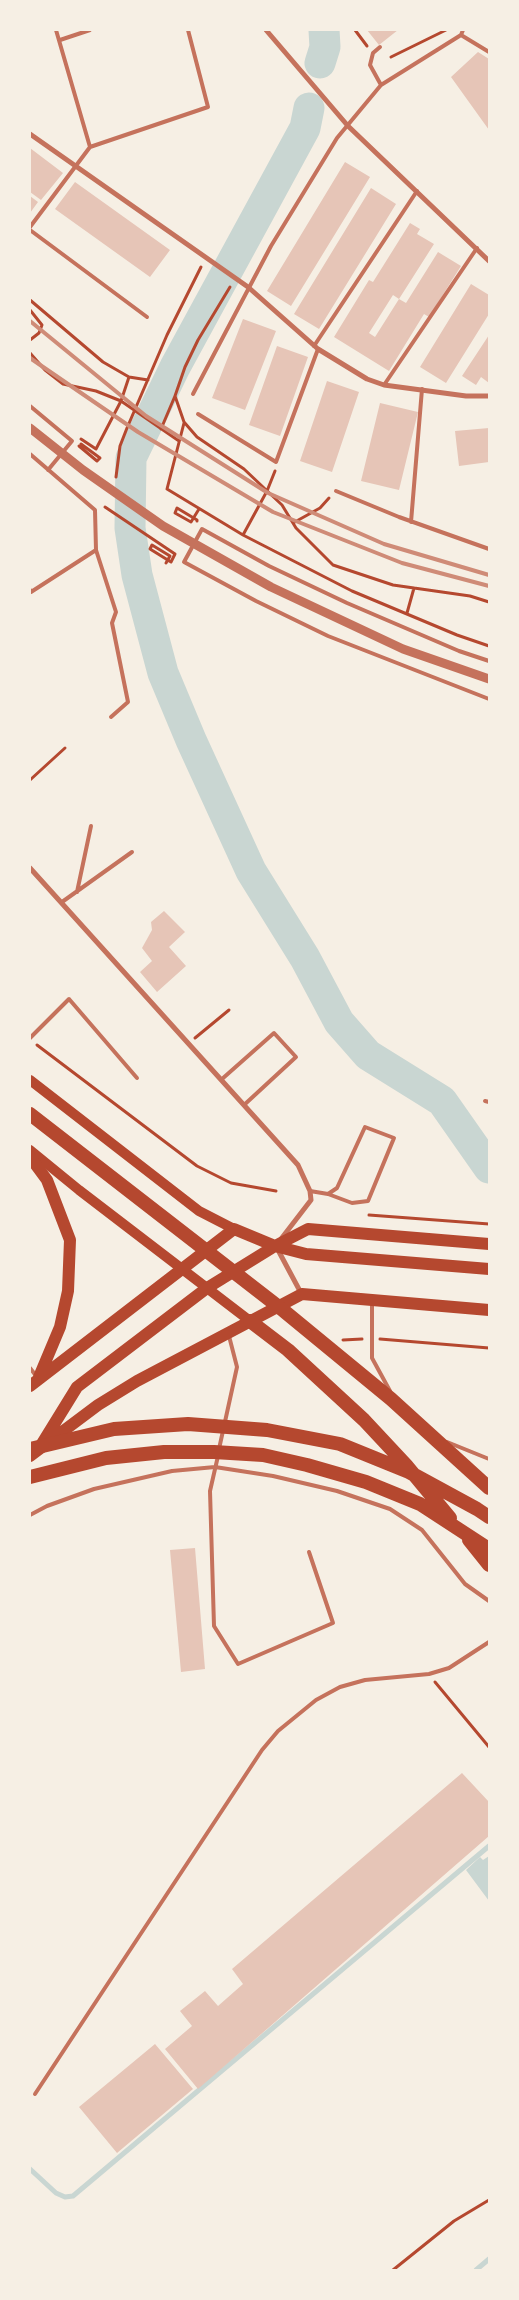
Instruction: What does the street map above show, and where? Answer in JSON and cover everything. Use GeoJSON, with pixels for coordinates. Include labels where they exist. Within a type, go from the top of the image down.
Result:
{"type":"FeatureCollection","features":[{"type":"Feature","properties":{"kind":"highway"},"geometry":{"type":"LineString","coordinates":[[30,1114],[284,1311],[391,1399],[489,1488]]}},
{"type":"Feature","properties":{"kind":"highway"},"geometry":{"type":"LineString","coordinates":[[250,1321],[288,1350],[364,1420],[406,1465],[489,1564]]}},
{"type":"Feature","properties":{"kind":"highway"},"geometry":{"type":"LineString","coordinates":[[35,1448],[48,1443],[114,1429],[188,1424],[267,1430],[340,1444],[409,1472],[489,1517]]}},
{"type":"Feature","properties":{"kind":"highway"},"geometry":{"type":"LineString","coordinates":[[30,1477],[106,1458],[164,1452],[214,1452],[263,1455],[366,1482],[420,1504],[489,1548]]}},
{"type":"Feature","properties":{"kind":"main road"},"geometry":{"type":"LineString","coordinates":[[30,1080],[199,1212],[234,1229],[276,1246],[306,1254],[489,1269]]}},
{"type":"Feature","properties":{"kind":"main road"},"geometry":{"type":"LineString","coordinates":[[30,1150],[250,1321]]}},
{"type":"Feature","properties":{"kind":"main road"},"geometry":{"type":"LineString","coordinates":[[30,1157],[47,1180],[70,1240],[68,1291],[60,1327],[34,1382]]}},
{"type":"Feature","properties":{"kind":"main road"},"geometry":{"type":"LineString","coordinates":[[34,1382],[234,1229]]}},
{"type":"Feature","properties":{"kind":"main road"},"geometry":{"type":"LineString","coordinates":[[30,1456],[77,1387],[207,1288],[308,1229],[489,1244]]}},
{"type":"Feature","properties":{"kind":"main road"},"geometry":{"type":"LineString","coordinates":[[35,1448],[106,1400],[227,1332],[302,1294],[489,1310]]}},
{"type":"Feature","properties":{"kind":"street"},"geometry":{"type":"LineString","coordinates":[[266,30],[348,126],[489,261]]}},
{"type":"Feature","properties":{"kind":"street"},"geometry":{"type":"LineString","coordinates":[[30,134],[248,287],[316,348],[367,378],[384,385],[422,388],[466,396],[489,396]]}},
{"type":"Feature","properties":{"kind":"street"},"geometry":{"type":"LineString","coordinates":[[30,428],[83,470],[163,526],[271,587],[403,648],[489,679]]}},
{"type":"Feature","properties":{"kind":"street"},"geometry":{"type":"LineString","coordinates":[[30,868],[298,1165],[310,1191],[311,1200],[276,1246],[302,1294]]}},
{"type":"Feature","properties":{"kind":"lane"},"geometry":{"type":"LineString","coordinates":[[56,30],[90,147]]}},
{"type":"Feature","properties":{"kind":"lane"},"geometry":{"type":"LineString","coordinates":[[60,40],[90,30]]}},
{"type":"Feature","properties":{"kind":"lane"},"geometry":{"type":"LineString","coordinates":[[147,317],[30,228],[90,147],[208,107],[188,30]]}},
{"type":"Feature","properties":{"kind":"lane"},"geometry":{"type":"LineString","coordinates":[[193,394],[248,287],[337,138],[381,85],[462,32],[489,52]]}},
{"type":"Feature","properties":{"kind":"lane"},"geometry":{"type":"LineString","coordinates":[[380,47],[373,52],[370,65],[381,85]]}},
{"type":"Feature","properties":{"kind":"lane"},"geometry":{"type":"LineString","coordinates":[[198,414],[276,462],[316,348],[417,191]]}},
{"type":"Feature","properties":{"kind":"lane"},"geometry":{"type":"LineString","coordinates":[[384,385],[477,248]]}},
{"type":"Feature","properties":{"kind":"lane"},"geometry":{"type":"LineString","coordinates":[[411,522],[422,388]]}},
{"type":"Feature","properties":{"kind":"lane"},"geometry":{"type":"LineString","coordinates":[[30,406],[72,441],[48,470]]}},
{"type":"Feature","properties":{"kind":"lane"},"geometry":{"type":"LineString","coordinates":[[30,454],[95,510],[96,550],[116,612],[112,623],[128,702],[111,717]]}},
{"type":"Feature","properties":{"kind":"lane"},"geometry":{"type":"LineString","coordinates":[[336,491],[411,522],[489,549]]}},
{"type":"Feature","properties":{"kind":"lane"},"geometry":{"type":"LineString","coordinates":[[489,660],[459,650],[347,603],[269,566],[202,529],[184,562],[256,601],[328,636],[489,699]]}},
{"type":"Feature","properties":{"kind":"lane"},"geometry":{"type":"LineString","coordinates":[[30,590],[32,592],[96,550]]}},
{"type":"Feature","properties":{"kind":"lane"},"geometry":{"type":"LineString","coordinates":[[77,892],[92,826]]}},
{"type":"Feature","properties":{"kind":"lane"},"geometry":{"type":"LineString","coordinates":[[62,902],[132,852]]}},
{"type":"Feature","properties":{"kind":"lane"},"geometry":{"type":"LineString","coordinates":[[30,1039],[69,999],[138,1078]]}},
{"type":"Feature","properties":{"kind":"lane"},"geometry":{"type":"LineString","coordinates":[[222,1079],[274,1033],[296,1057],[244,1105]]}},
{"type":"Feature","properties":{"kind":"lane"},"geometry":{"type":"LineString","coordinates":[[310,1191],[328,1194],[352,1203],[368,1201],[394,1138],[365,1127],[337,1188],[328,1194]]}},
{"type":"Feature","properties":{"kind":"lane"},"geometry":{"type":"LineString","coordinates":[[372,1300],[372,1358],[396,1404],[419,1430],[489,1459]]}},
{"type":"Feature","properties":{"kind":"lane"},"geometry":{"type":"LineString","coordinates":[[227,1332],[237,1367],[210,1491],[214,1626],[238,1664],[333,1622],[308,1552]]}},
{"type":"Feature","properties":{"kind":"lane"},"geometry":{"type":"LineString","coordinates":[[30,1368],[34,1382]]}},
{"type":"Feature","properties":{"kind":"lane"},"geometry":{"type":"LineString","coordinates":[[30,1515],[57,1502],[110,1484],[172,1471],[216,1467],[273,1476],[337,1491],[390,1509],[422,1530],[465,1584],[489,1601]]}},
{"type":"Feature","properties":{"kind":"lane"},"geometry":{"type":"LineString","coordinates":[[35,2094],[251,1767],[278,1731],[316,1700],[340,1688],[365,1680],[429,1674],[449,1668],[489,1642]]}},
{"type":"Feature","properties":{"kind":"path"},"geometry":{"type":"LineString","coordinates":[[355,30],[367,46]]}},
{"type":"Feature","properties":{"kind":"path"},"geometry":{"type":"LineString","coordinates":[[391,56],[446,30]]}},
{"type":"Feature","properties":{"kind":"path"},"geometry":{"type":"LineString","coordinates":[[116,479],[120,446],[182,302],[206,257]]}},
{"type":"Feature","properties":{"kind":"path"},"geometry":{"type":"LineString","coordinates":[[161,429],[185,367],[198,340],[235,278]]}},
{"type":"Feature","properties":{"kind":"path"},"geometry":{"type":"LineString","coordinates":[[30,300],[103,362],[129,377],[148,380]]}},
{"type":"Feature","properties":{"kind":"path"},"geometry":{"type":"LineString","coordinates":[[30,310],[42,324],[39,333],[30,340]]}},
{"type":"Feature","properties":{"kind":"path"},"geometry":{"type":"LineString","coordinates":[[30,353],[45,370],[63,384],[96,391],[121,401],[179,440]]}},
{"type":"Feature","properties":{"kind":"path"},"geometry":{"type":"LineString","coordinates":[[81,444],[100,458],[97,461],[76,444],[82,438],[96,449],[121,401],[129,377]]}},
{"type":"Feature","properties":{"kind":"path"},"geometry":{"type":"LineString","coordinates":[[175,396],[184,422],[197,437],[244,469],[282,505],[309,543],[333,565],[393,585],[470,596],[489,602]]}},
{"type":"Feature","properties":{"kind":"path"},"geometry":{"type":"LineString","coordinates":[[184,422],[167,489],[243,535],[352,591],[457,636],[489,646]]}},
{"type":"Feature","properties":{"kind":"path"},"geometry":{"type":"LineString","coordinates":[[243,535],[275,476],[276,462]]}},
{"type":"Feature","properties":{"kind":"path"},"geometry":{"type":"LineString","coordinates":[[293,523],[320,508],[336,491]]}},
{"type":"Feature","properties":{"kind":"path"},"geometry":{"type":"LineString","coordinates":[[95,510],[112,503]]}},
{"type":"Feature","properties":{"kind":"path"},"geometry":{"type":"LineString","coordinates":[[101,505],[175,554]]}},
{"type":"Feature","properties":{"kind":"path"},"geometry":{"type":"LineString","coordinates":[[197,520],[177,508],[174,513],[191,522],[200,509]]}},
{"type":"Feature","properties":{"kind":"path"},"geometry":{"type":"LineString","coordinates":[[166,564],[170,556],[152,545],[150,548],[171,562]]}},
{"type":"Feature","properties":{"kind":"path"},"geometry":{"type":"LineString","coordinates":[[407,614],[414,588]]}},
{"type":"Feature","properties":{"kind":"path"},"geometry":{"type":"LineString","coordinates":[[30,780],[65,748]]}},
{"type":"Feature","properties":{"kind":"path"},"geometry":{"type":"LineString","coordinates":[[189,1043],[229,1010]]}},
{"type":"Feature","properties":{"kind":"path"},"geometry":{"type":"LineString","coordinates":[[30,1039],[197,1166],[231,1183],[276,1192]]}},
{"type":"Feature","properties":{"kind":"path"},"geometry":{"type":"LineString","coordinates":[[369,1215],[489,1224]]}},
{"type":"Feature","properties":{"kind":"path"},"geometry":{"type":"LineString","coordinates":[[414,1342],[489,1348]]}},
{"type":"Feature","properties":{"kind":"path"},"geometry":{"type":"LineString","coordinates":[[429,1674],[489,1747]]}},
{"type":"Feature","properties":{"kind":"path"},"geometry":{"type":"LineString","coordinates":[[393,2270],[454,2221],[489,2200]]}},
{"type":"Feature","properties":{"kind":"shaded area"},"geometry":{"type":"Polygon","coordinates":[[[489,1856],[489,1901],[466,1870],[480,1857],[483,1860],[489,1856]]]}},
{"type":"Feature","properties":{"kind":"building"},"geometry":{"type":"Polygon","coordinates":[[[367,30],[398,30],[379,45],[367,30]]]}},
{"type":"Feature","properties":{"kind":"building"},"geometry":{"type":"Polygon","coordinates":[[[478,52],[489,59],[489,130],[451,77],[478,52]]]}},
{"type":"Feature","properties":{"kind":"building"},"geometry":{"type":"Polygon","coordinates":[[[30,148],[63,173],[41,200],[30,192],[30,148]]]}},
{"type":"Feature","properties":{"kind":"building"},"geometry":{"type":"Polygon","coordinates":[[[345,162],[370,177],[291,306],[267,291],[345,162]]]}},
{"type":"Feature","properties":{"kind":"building"},"geometry":{"type":"Polygon","coordinates":[[[75,182],[170,250],[150,277],[55,209],[75,182]]]}},
{"type":"Feature","properties":{"kind":"building"},"geometry":{"type":"Polygon","coordinates":[[[371,188],[396,204],[319,329],[294,314],[371,188]]]}},
{"type":"Feature","properties":{"kind":"building"},"geometry":{"type":"Polygon","coordinates":[[[30,196],[38,202],[30,213],[30,196]]]}},
{"type":"Feature","properties":{"kind":"building"},"geometry":{"type":"Polygon","coordinates":[[[410,223],[420,229],[417,234],[434,244],[399,299],[406,303],[438,252],[461,266],[429,317],[424,314],[389,371],[334,337],[369,280],[373,282],[410,223]],[[393,295],[369,333],[375,337],[399,299],[393,295]]]}},
{"type":"Feature","properties":{"kind":"building"},"geometry":{"type":"Polygon","coordinates":[[[471,284],[489,295],[489,314],[446,383],[420,367],[471,284]]]}},
{"type":"Feature","properties":{"kind":"building"},"geometry":{"type":"Polygon","coordinates":[[[243,319],[276,331],[245,410],[212,398],[243,319]]]}},
{"type":"Feature","properties":{"kind":"building"},"geometry":{"type":"Polygon","coordinates":[[[489,335],[489,383],[481,377],[476,385],[462,376],[489,335]]]}},
{"type":"Feature","properties":{"kind":"building"},"geometry":{"type":"Polygon","coordinates":[[[277,346],[308,357],[280,436],[249,425],[277,346]]]}},
{"type":"Feature","properties":{"kind":"building"},"geometry":{"type":"Polygon","coordinates":[[[327,381],[359,392],[332,472],[300,461],[327,381]]]}},
{"type":"Feature","properties":{"kind":"building"},"geometry":{"type":"Polygon","coordinates":[[[380,403],[418,412],[399,490],[361,481],[380,403]]]}},
{"type":"Feature","properties":{"kind":"building"},"geometry":{"type":"Polygon","coordinates":[[[489,428],[489,462],[459,466],[455,431],[489,428]]]}},
{"type":"Feature","properties":{"kind":"building"},"geometry":{"type":"Polygon","coordinates":[[[164,911],[185,932],[169,947],[186,966],[157,992],[140,972],[152,961],[142,948],[152,930],[151,922],[164,911]]]}},
{"type":"Feature","properties":{"kind":"building"},"geometry":{"type":"Polygon","coordinates":[[[195,1548],[205,1669],[181,1672],[170,1550],[195,1548]]]}},
{"type":"Feature","properties":{"kind":"building"},"geometry":{"type":"Polygon","coordinates":[[[462,1773],[489,1802],[489,1836],[198,2089],[165,2049],[192,2026],[180,2011],[205,1991],[218,2006],[243,1984],[232,1969],[462,1773]]]}},
{"type":"Feature","properties":{"kind":"building"},"geometry":{"type":"Polygon","coordinates":[[[155,2044],[193,2089],[117,2153],[79,2107],[155,2044]]]}},
{"type":"Feature","properties":{"kind":"waterway"},"geometry":{"type":"LineString","coordinates":[[320,63],[325,47],[324,30]]}},
{"type":"Feature","properties":{"kind":"waterway"},"geometry":{"type":"LineString","coordinates":[[309,108],[305,128],[175,367],[131,458],[130,528],[137,575],[163,673],[191,740],[251,871],[305,958],[339,1022],[368,1055],[442,1101],[489,1168]]}},
{"type":"Feature","properties":{"kind":"waterway"},"geometry":{"type":"LineString","coordinates":[[30,2169],[56,2193],[65,2197],[73,2196],[489,1846]]}},
{"type":"Feature","properties":{"kind":"waterway"},"geometry":{"type":"LineString","coordinates":[[476,2270],[489,2259]]}},
{"type":"Feature","properties":{"kind":"railway"},"geometry":{"type":"LineString","coordinates":[[30,321],[146,416],[268,493],[384,544],[489,575]]}},
{"type":"Feature","properties":{"kind":"railway"},"geometry":{"type":"LineString","coordinates":[[30,358],[138,432],[273,512],[402,563],[489,586]]}}]}
